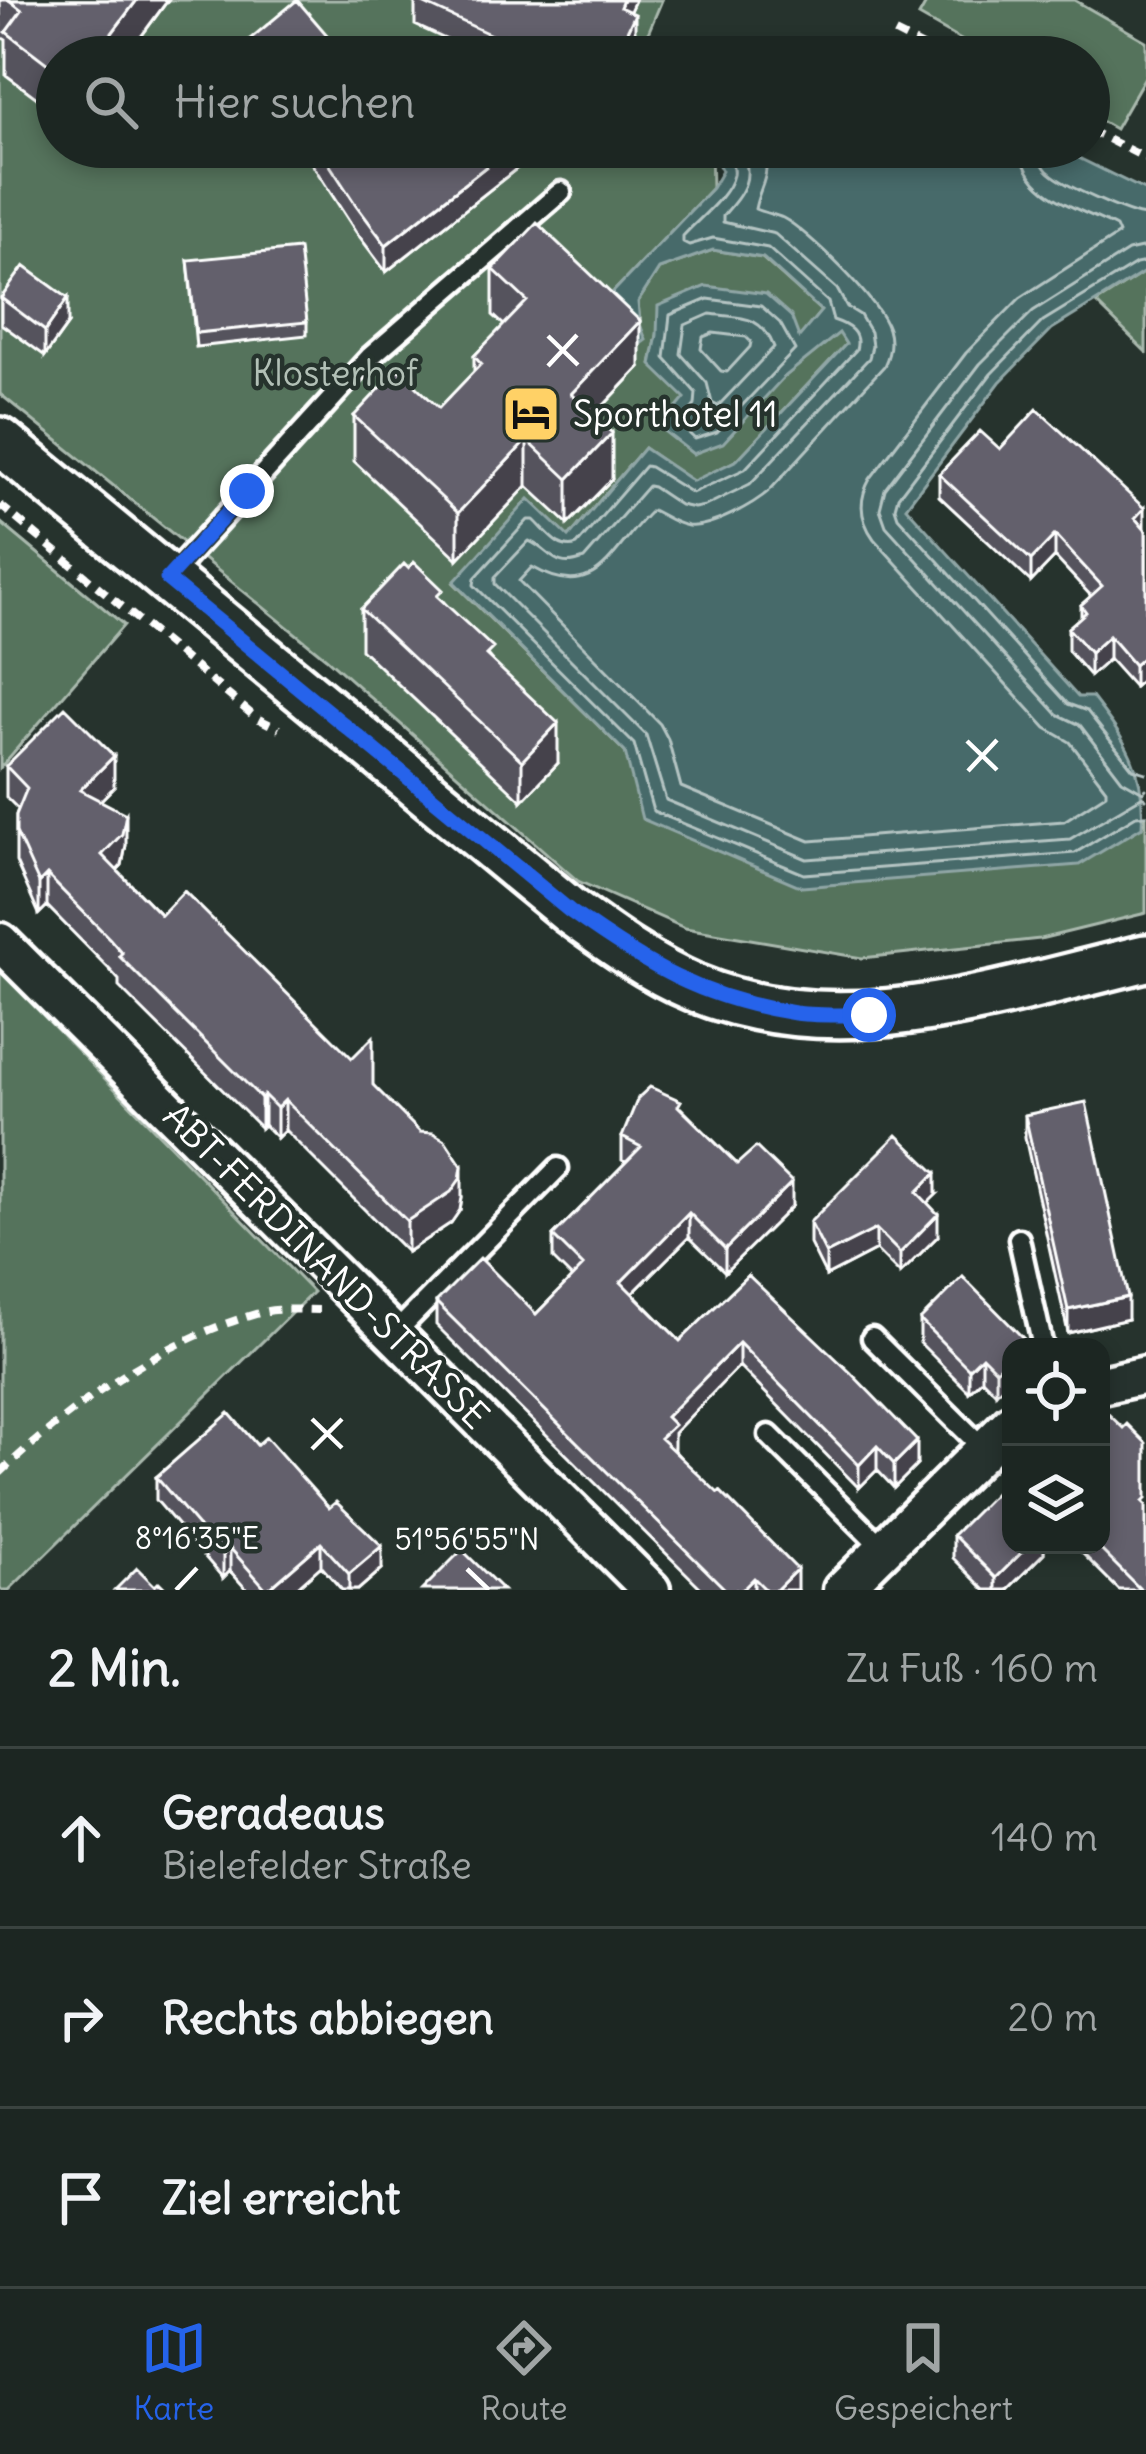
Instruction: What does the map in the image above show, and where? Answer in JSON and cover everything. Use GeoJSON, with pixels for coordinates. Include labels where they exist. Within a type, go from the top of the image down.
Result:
{"type":"FeatureCollection","features":[{"type":"Feature","properties":{"kind":"street"},"geometry":{"type":"LineString","coordinates":[[0,441],[570,911],[635,957],[697,988],[799,1013],[869,1015],[955,1003],[1146,958]]}},
{"type":"Feature","properties":{"kind":"street","name":"ABT-FERDINAND-STRASSE"},"geometry":{"type":"LineString","coordinates":[[0,942],[651,1590]]}},
{"type":"Feature","properties":{"kind":"street"},"geometry":{"type":"LineString","coordinates":[[1110,1383],[1146,1375]]}},
{"type":"Feature","properties":{"kind":"street"},"geometry":{"type":"LineString","coordinates":[[842,1590],[1002,1431]]}},
{"type":"Feature","properties":{"kind":"lane"},"geometry":{"type":"LineString","coordinates":[[167,579],[370,357],[561,191]]}},
{"type":"Feature","properties":{"kind":"lane"},"geometry":{"type":"LineString","coordinates":[[395,1333],[558,1168]]}},
{"type":"Feature","properties":{"kind":"lane"},"geometry":{"type":"LineString","coordinates":[[1019,1239],[1041,1338]]}},
{"type":"Feature","properties":{"kind":"lane"},"geometry":{"type":"LineString","coordinates":[[872,1338],[983,1448]]}},
{"type":"Feature","properties":{"kind":"lane"},"geometry":{"type":"LineString","coordinates":[[770,1435],[883,1548]]}},
{"type":"Feature","properties":{"kind":"path"},"geometry":{"type":"LineString","coordinates":[[895,33],[901,36]]}},
{"type":"Feature","properties":{"kind":"path"},"geometry":{"type":"LineString","coordinates":[[1110,140],[1146,158]]}},
{"type":"Feature","properties":{"kind":"path"},"geometry":{"type":"LineString","coordinates":[[0,1473],[53,1424],[148,1360],[267,1311],[324,1310]]}},
{"type":"Feature","properties":{"kind":"green space","name":"Klosterhof"},"geometry":{"type":"Polygon","coordinates":[[[0,0],[662,0],[647,36],[36,36],[36,168],[711,168],[712,188],[599,307],[640,324],[638,302],[659,269],[713,250],[762,258],[821,311],[799,338],[657,335],[651,364],[686,398],[661,427],[783,378],[839,332],[846,344],[737,460],[693,482],[644,448],[569,537],[454,583],[625,752],[1142,827],[1146,814],[1146,913],[1040,939],[862,958],[685,928],[578,881],[326,658],[0,394],[0,0]]]}},
{"type":"Feature","properties":{"kind":"green space"},"geometry":{"type":"Polygon","coordinates":[[[928,0],[1074,0],[1146,41],[1146,75],[1115,129],[1110,126],[1110,36],[954,36],[919,16],[928,0]]]}},
{"type":"Feature","properties":{"kind":"green space"},"geometry":{"type":"Polygon","coordinates":[[[1146,271],[1146,352],[1096,303],[1146,271]]]}},
{"type":"Feature","properties":{"kind":"green space"},"geometry":{"type":"Polygon","coordinates":[[[0,522],[124,625],[0,768],[0,522]]]}},
{"type":"Feature","properties":{"kind":"green space"},"geometry":{"type":"Polygon","coordinates":[[[0,971],[313,1292],[9,1590],[0,1590],[0,971]]]}},
{"type":"Feature","properties":{"kind":"water"},"geometry":{"type":"Polygon","coordinates":[[[1099,168],[1146,191],[1146,271],[1052,329],[1000,382],[906,507],[1078,697],[1092,697],[1131,756],[1141,788],[1142,827],[1079,865],[802,887],[642,819],[625,752],[454,582],[529,499],[569,537],[644,448],[693,481],[737,460],[846,344],[839,333],[783,378],[723,443],[693,454],[660,428],[685,398],[651,365],[658,306],[706,286],[766,294],[791,316],[799,337],[821,311],[763,258],[713,250],[659,269],[638,302],[646,340],[639,345],[598,308],[712,188],[722,171],[1099,168]]]}},
{"type":"Feature","properties":{"kind":"building"},"geometry":{"type":"Polygon","coordinates":[[[9,0],[137,0],[110,36],[36,36],[36,55],[6,32],[22,10],[9,0]]]}},
{"type":"Feature","properties":{"kind":"building"},"geometry":{"type":"Polygon","coordinates":[[[297,0],[328,36],[254,36],[297,0]]]}},
{"type":"Feature","properties":{"kind":"building"},"geometry":{"type":"Polygon","coordinates":[[[416,0],[623,0],[620,7],[635,14],[625,36],[493,36],[416,0]]]}},
{"type":"Feature","properties":{"kind":"building"},"geometry":{"type":"Polygon","coordinates":[[[332,168],[484,168],[386,245],[332,168]]]}},
{"type":"Feature","properties":{"kind":"building"},"geometry":{"type":"Polygon","coordinates":[[[537,223],[640,321],[571,394],[612,433],[568,479],[527,440],[458,513],[354,416],[398,369],[439,408],[481,364],[474,356],[527,301],[493,269],[537,223]]]}},
{"type":"Feature","properties":{"kind":"building"},"geometry":{"type":"Polygon","coordinates":[[[299,249],[307,322],[196,333],[188,260],[299,249]]]}},
{"type":"Feature","properties":{"kind":"building"},"geometry":{"type":"Polygon","coordinates":[[[24,266],[68,298],[45,331],[1,298],[24,266]]]}},
{"type":"Feature","properties":{"kind":"building"},"geometry":{"type":"Polygon","coordinates":[[[1037,409],[1144,508],[1135,518],[1146,531],[1146,660],[1143,657],[1134,665],[1109,636],[1090,653],[1068,628],[1086,612],[1081,605],[1102,586],[1055,535],[1031,560],[939,474],[980,431],[1000,449],[1037,409]]]}},
{"type":"Feature","properties":{"kind":"building"},"geometry":{"type":"Polygon","coordinates":[[[414,562],[443,590],[437,596],[493,648],[486,655],[558,723],[522,761],[361,609],[404,564],[408,568],[414,562]]]}},
{"type":"Feature","properties":{"kind":"building"},"geometry":{"type":"Polygon","coordinates":[[[65,707],[114,756],[80,790],[126,814],[122,834],[102,855],[161,915],[184,891],[352,1058],[373,1037],[373,1085],[420,1132],[445,1140],[462,1166],[451,1192],[407,1221],[285,1100],[277,1108],[264,1095],[261,1098],[119,956],[122,953],[110,939],[47,875],[39,883],[16,832],[16,815],[27,788],[6,766],[65,707]]]}},
{"type":"Feature","properties":{"kind":"building"},"geometry":{"type":"Polygon","coordinates":[[[650,1087],[681,1101],[678,1106],[737,1164],[756,1147],[792,1182],[725,1249],[689,1213],[621,1282],[680,1341],[748,1275],[917,1441],[894,1464],[877,1446],[859,1465],[739,1343],[666,1417],[674,1425],[660,1438],[797,1569],[776,1590],[766,1590],[754,1578],[742,1590],[726,1590],[436,1302],[480,1258],[536,1314],[583,1266],[553,1236],[641,1147],[622,1137],[638,1098],[650,1087]]]}},
{"type":"Feature","properties":{"kind":"building"},"geometry":{"type":"Polygon","coordinates":[[[1086,1102],[1128,1297],[1068,1310],[1025,1115],[1086,1102]]]}},
{"type":"Feature","properties":{"kind":"building"},"geometry":{"type":"Polygon","coordinates":[[[897,1135],[936,1173],[917,1192],[938,1214],[900,1253],[876,1229],[826,1254],[810,1222],[897,1135]]]}},
{"type":"Feature","properties":{"kind":"building"},"geometry":{"type":"Polygon","coordinates":[[[963,1277],[1023,1338],[1002,1338],[1002,1364],[996,1370],[982,1356],[969,1369],[920,1320],[963,1277]]]}},
{"type":"Feature","properties":{"kind":"building"},"geometry":{"type":"Polygon","coordinates":[[[229,1413],[257,1445],[266,1437],[329,1508],[336,1502],[382,1546],[349,1574],[321,1543],[267,1590],[230,1548],[223,1555],[156,1477],[229,1413]]]}},
{"type":"Feature","properties":{"kind":"building"},"geometry":{"type":"Polygon","coordinates":[[[1110,1416],[1123,1428],[1127,1424],[1146,1443],[1146,1590],[1105,1554],[1110,1554],[1110,1416]]]}},
{"type":"Feature","properties":{"kind":"building"},"geometry":{"type":"Polygon","coordinates":[[[1001,1487],[1002,1554],[1020,1554],[996,1578],[953,1535],[1001,1487]]]}},
{"type":"Feature","properties":{"kind":"building"},"geometry":{"type":"Polygon","coordinates":[[[462,1550],[503,1590],[422,1590],[462,1550]]]}},
{"type":"Feature","properties":{"kind":"building"},"geometry":{"type":"Polygon","coordinates":[[[137,1568],[155,1586],[159,1582],[167,1590],[115,1590],[137,1568]]]}},
{"type":"Feature","properties":{"kind":"place","name":"Sporthotel 11"},"geometry":{"type":"Point","coordinates":[531,414]}},
{"type":"Feature","properties":{"kind":"route"},"geometry":{"type":"LineString","coordinates":[[247,491],[167,579],[570,911],[635,957],[697,988],[746,1003],[799,1013],[869,1015]]}}]}
